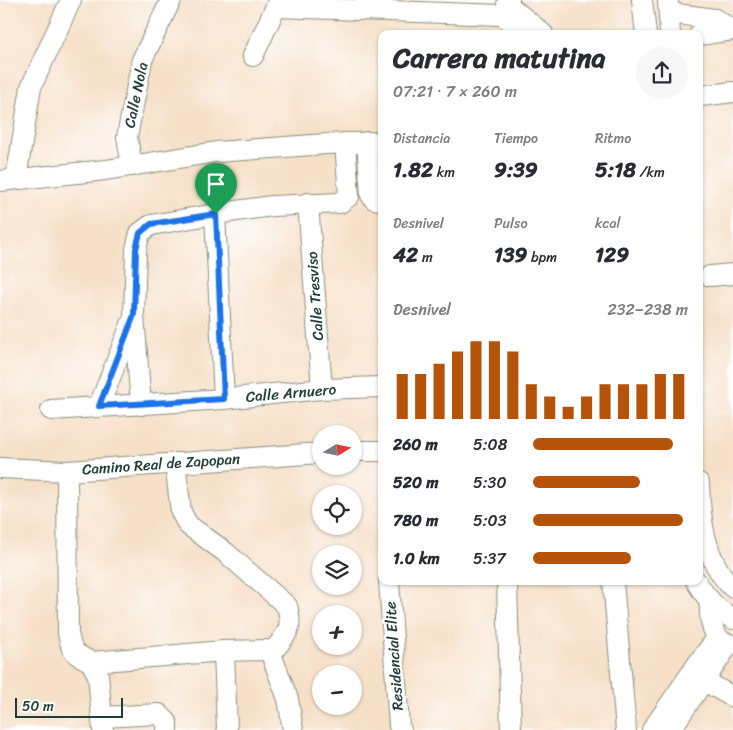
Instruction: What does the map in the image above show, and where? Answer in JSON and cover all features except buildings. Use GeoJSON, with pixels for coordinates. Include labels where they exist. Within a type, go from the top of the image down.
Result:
{"type":"FeatureCollection","features":[{"type":"Feature","properties":{"kind":"street"},"geometry":{"type":"LineString","coordinates":[[71,0],[31,88],[8,180],[132,166],[216,152],[374,142],[376,198]]}},
{"type":"Feature","properties":{"kind":"street","name":"Calle Nola"},"geometry":{"type":"LineString","coordinates":[[132,166],[127,137],[142,60],[171,0]]}},
{"type":"Feature","properties":{"kind":"street"},"geometry":{"type":"LineString","coordinates":[[509,0],[508,4],[538,30]]}},
{"type":"Feature","properties":{"kind":"street"},"geometry":{"type":"LineString","coordinates":[[642,0],[646,30]]}},
{"type":"Feature","properties":{"kind":"street"},"geometry":{"type":"LineString","coordinates":[[253,56],[277,3],[396,5],[502,15],[519,30]]}},
{"type":"Feature","properties":{"kind":"street"},"geometry":{"type":"LineString","coordinates":[[670,30],[669,6],[715,19],[732,30]]}},
{"type":"Feature","properties":{"kind":"street"},"geometry":{"type":"LineString","coordinates":[[703,34],[732,30]]}},
{"type":"Feature","properties":{"kind":"street"},"geometry":{"type":"LineString","coordinates":[[703,96],[733,92]]}},
{"type":"Feature","properties":{"kind":"street"},"geometry":{"type":"LineString","coordinates":[[141,404],[134,315],[136,249],[140,233],[151,224],[216,214],[272,206],[340,203],[349,196],[345,143]]}},
{"type":"Feature","properties":{"kind":"street","name":"Calle Tresviso"},"geometry":{"type":"LineString","coordinates":[[308,203],[322,389]]}},
{"type":"Feature","properties":{"kind":"street"},"geometry":{"type":"LineString","coordinates":[[216,214],[224,399]]}},
{"type":"Feature","properties":{"kind":"street"},"geometry":{"type":"LineString","coordinates":[[710,276],[733,274]]}},
{"type":"Feature","properties":{"kind":"street"},"geometry":{"type":"LineString","coordinates":[[99,406],[134,315]]}},
{"type":"Feature","properties":{"kind":"street","name":"Calle Arnuero"},"geometry":{"type":"LineString","coordinates":[[51,410],[224,399],[322,389],[378,388]]}},
{"type":"Feature","properties":{"kind":"street"},"geometry":{"type":"LineString","coordinates":[[362,452],[378,451]]}},
{"type":"Feature","properties":{"kind":"street","name":"Camino Real de Zapopan"},"geometry":{"type":"LineString","coordinates":[[0,468],[67,470],[312,454]]}},
{"type":"Feature","properties":{"kind":"street"},"geometry":{"type":"LineString","coordinates":[[175,463],[181,512],[188,525],[225,552],[287,606],[290,616],[290,628],[271,654]]}},
{"type":"Feature","properties":{"kind":"street"},"geometry":{"type":"LineString","coordinates":[[67,470],[68,634],[72,648],[78,655],[91,662],[98,675],[103,724],[159,714],[167,722],[167,730]]}},
{"type":"Feature","properties":{"kind":"street"},"geometry":{"type":"LineString","coordinates":[[703,525],[715,565],[733,588]]}},
{"type":"Feature","properties":{"kind":"street","name":"Residencial Elite"},"geometry":{"type":"LineString","coordinates":[[389,585],[399,726],[401,730]]}},
{"type":"Feature","properties":{"kind":"street"},"geometry":{"type":"LineString","coordinates":[[507,585],[511,730]]}},
{"type":"Feature","properties":{"kind":"street"},"geometry":{"type":"LineString","coordinates":[[613,585],[626,730]]}},
{"type":"Feature","properties":{"kind":"street"},"geometry":{"type":"LineString","coordinates":[[699,585],[710,600],[733,619]]}},
{"type":"Feature","properties":{"kind":"street"},"geometry":{"type":"LineString","coordinates":[[652,730],[727,642],[711,622],[710,600]]}},
{"type":"Feature","properties":{"kind":"street"},"geometry":{"type":"LineString","coordinates":[[91,662],[224,650],[266,650],[271,654],[288,699],[293,730]]}},
{"type":"Feature","properties":{"kind":"street"},"geometry":{"type":"LineString","coordinates":[[224,650],[227,730]]}},
{"type":"Feature","properties":{"kind":"street"},"geometry":{"type":"LineString","coordinates":[[697,677],[733,697]]}},
{"type":"Feature","properties":{"kind":"street"},"geometry":{"type":"LineString","coordinates":[[670,730],[697,677]]}},
{"type":"Feature","properties":{"kind":"route"},"geometry":{"type":"LineString","coordinates":[[216,214],[224,399],[99,406],[134,315],[136,249],[140,233],[151,224],[216,214]]}}]}
